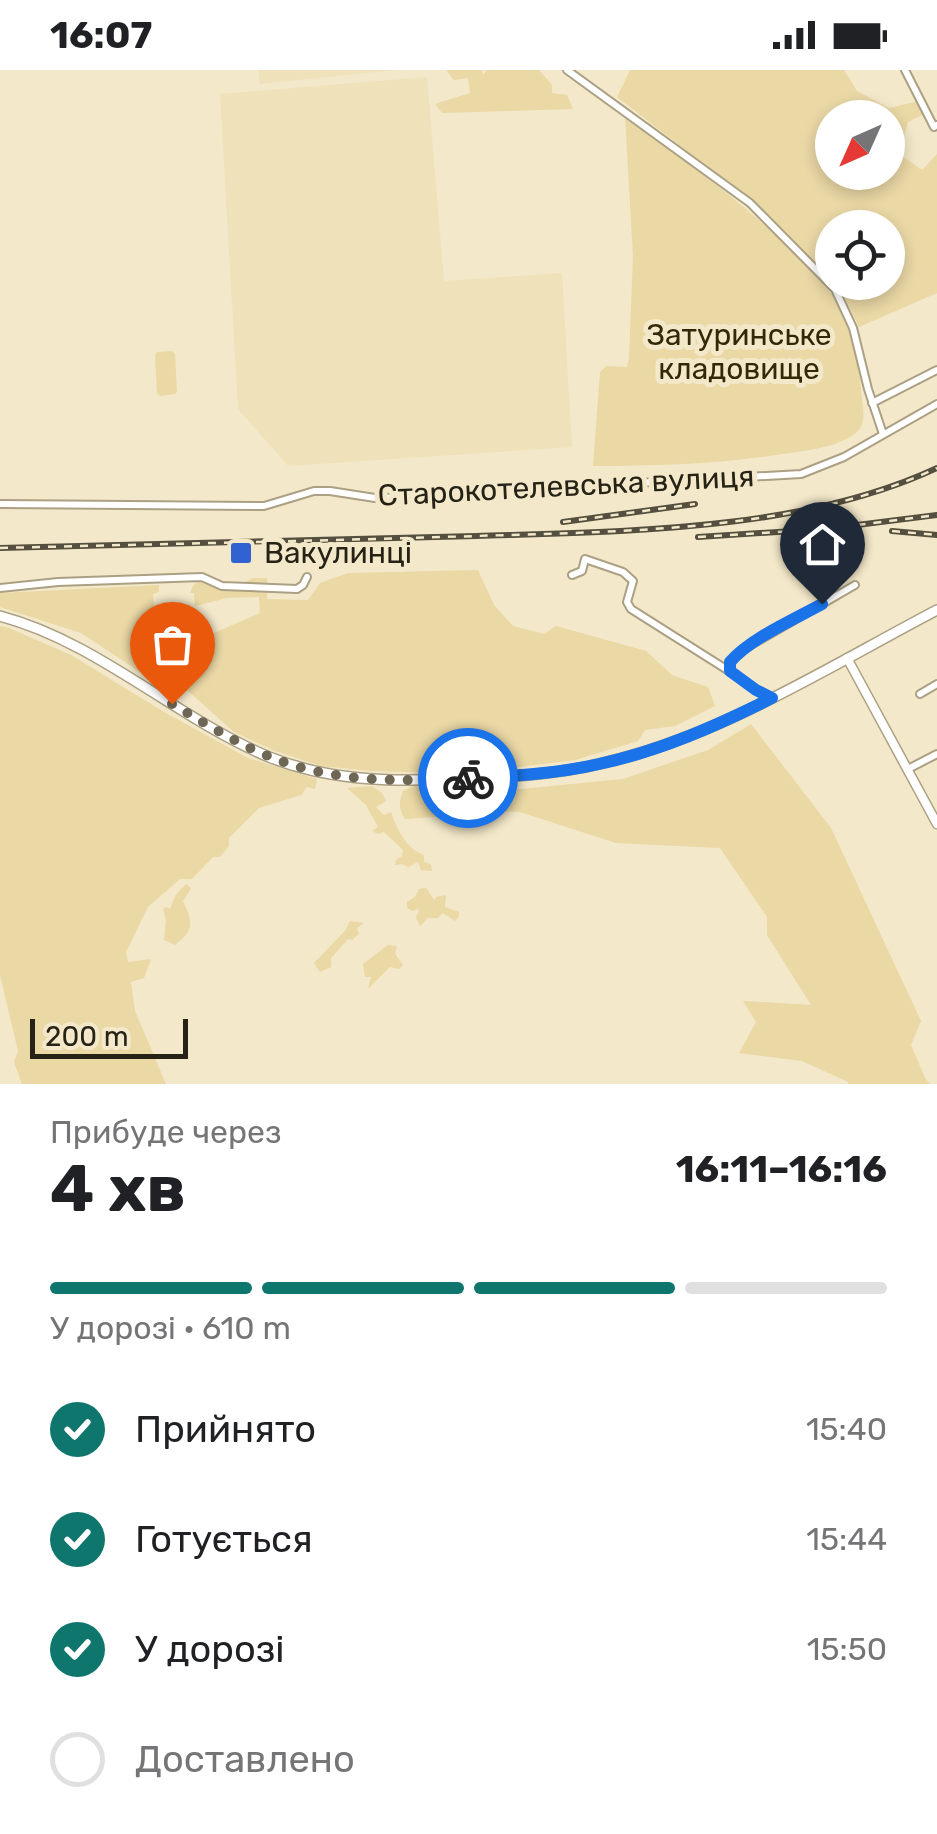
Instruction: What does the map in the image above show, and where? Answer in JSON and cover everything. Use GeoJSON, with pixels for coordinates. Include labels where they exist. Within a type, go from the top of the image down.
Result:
{"type":"FeatureCollection","features":[{"type":"Feature","properties":{"kind":"main road"},"geometry":{"type":"LineString","coordinates":[[0,616],[70,644],[245,745],[295,766],[370,780],[427,780],[564,770],[648,751],[772,698],[937,610]]}},
{"type":"Feature","properties":{"kind":"street"},"geometry":{"type":"LineString","coordinates":[[567,70],[750,204],[835,288],[853,328],[884,434]]}},
{"type":"Feature","properties":{"kind":"street"},"geometry":{"type":"LineString","coordinates":[[904,70],[936,126],[937,137]]}},
{"type":"Feature","properties":{"kind":"street"},"geometry":{"type":"LineString","coordinates":[[872,403],[937,370]]}},
{"type":"Feature","properties":{"kind":"street","name":"Старокотелевська вулиця"},"geometry":{"type":"LineString","coordinates":[[0,504],[264,506],[330,490],[375,498],[468,496],[801,474],[844,457],[937,404]]}},
{"type":"Feature","properties":{"kind":"street"},"geometry":{"type":"LineString","coordinates":[[572,575],[582,571],[585,558],[624,572],[633,581],[627,602],[631,609],[772,698]]}},
{"type":"Feature","properties":{"kind":"street"},"geometry":{"type":"LineString","coordinates":[[0,588],[202,577],[222,586],[296,589],[308,576]]}},
{"type":"Feature","properties":{"kind":"street"},"geometry":{"type":"LineString","coordinates":[[730,671],[730,662],[740,652],[855,585]]}},
{"type":"Feature","properties":{"kind":"street"},"geometry":{"type":"LineString","coordinates":[[848,658],[937,824]]}},
{"type":"Feature","properties":{"kind":"street"},"geometry":{"type":"LineString","coordinates":[[920,694],[937,684]]}},
{"type":"Feature","properties":{"kind":"street"},"geometry":{"type":"LineString","coordinates":[[908,769],[937,754]]}},
{"type":"Feature","properties":{"kind":"shaded area"},"geometry":{"type":"Polygon","coordinates":[[[258,70],[394,70],[260,84],[258,70]]]}},
{"type":"Feature","properties":{"kind":"shaded area"},"geometry":{"type":"Polygon","coordinates":[[[427,77],[444,281],[562,273],[572,447],[288,466],[238,409],[220,94],[427,77]]]}},
{"type":"Feature","properties":{"kind":"green space"},"geometry":{"type":"Polygon","coordinates":[[[446,70],[482,70],[483,75],[487,70],[539,70],[552,85],[552,93],[567,95],[573,109],[442,113],[435,104],[470,93],[468,78],[454,80],[446,70]]]}},
{"type":"Feature","properties":{"kind":"green space"},"geometry":{"type":"Polygon","coordinates":[[[630,70],[844,70],[857,91],[874,100],[815,100],[815,190],[905,190],[905,158],[922,170],[937,154],[937,293],[859,327],[846,300],[905,300],[905,210],[815,210],[815,264],[754,203],[617,97],[630,70]]]}},
{"type":"Feature","properties":{"kind":"green space"},"geometry":{"type":"Polygon","coordinates":[[[919,101],[924,114],[908,122],[905,133],[905,104],[919,101]]]}},
{"type":"Feature","properties":{"kind":"green space","name":"Затуринське кладовище"},"geometry":{"type":"Polygon","coordinates":[[[625,117],[773,232],[815,275],[815,300],[835,300],[844,317],[858,367],[863,416],[860,428],[843,441],[826,446],[759,457],[688,464],[593,466],[600,372],[606,366],[627,367],[629,359],[633,256],[625,117]]]}},
{"type":"Feature","properties":{"kind":"green space"},"geometry":{"type":"Polygon","coordinates":[[[172,351],[177,392],[160,396],[155,355],[172,351]]]}},
{"type":"Feature","properties":{"kind":"green space"},"geometry":{"type":"Polygon","coordinates":[[[478,570],[494,605],[513,626],[544,634],[556,626],[646,651],[672,675],[708,687],[715,706],[675,726],[645,730],[638,741],[575,760],[440,773],[321,766],[234,732],[187,690],[178,697],[81,633],[0,607],[0,593],[159,585],[159,592],[153,594],[155,616],[138,624],[139,650],[177,649],[260,613],[259,597],[227,598],[195,606],[194,593],[190,593],[198,581],[240,585],[253,578],[267,578],[267,599],[308,600],[320,583],[348,573],[478,570]]]}},
{"type":"Feature","properties":{"kind":"green space"},"geometry":{"type":"Polygon","coordinates":[[[0,626],[71,655],[248,758],[317,779],[315,789],[307,787],[301,795],[259,808],[229,838],[229,846],[220,857],[213,857],[192,879],[180,879],[148,907],[126,952],[128,962],[151,959],[144,978],[131,982],[135,1011],[166,1084],[22,1084],[14,1062],[18,1051],[0,975],[0,626]]]}},
{"type":"Feature","properties":{"kind":"green space"},"geometry":{"type":"Polygon","coordinates":[[[751,724],[831,828],[921,1021],[911,1045],[930,1084],[848,1084],[802,1061],[739,1053],[756,1022],[743,1001],[811,1005],[767,935],[767,917],[720,848],[616,843],[520,812],[465,811],[405,819],[400,808],[403,791],[414,786],[489,792],[623,779],[708,750],[751,724]]]}},
{"type":"Feature","properties":{"kind":"green space"},"geometry":{"type":"Polygon","coordinates":[[[372,786],[386,801],[376,807],[384,815],[391,812],[403,838],[424,855],[424,862],[431,864],[432,871],[421,870],[418,862],[408,867],[395,865],[403,850],[384,832],[372,831],[378,827],[366,805],[347,788],[372,786]]]}},
{"type":"Feature","properties":{"kind":"green space"},"geometry":{"type":"Polygon","coordinates":[[[186,884],[191,888],[183,901],[190,925],[175,945],[164,940],[163,909],[170,909],[186,884]]]}},
{"type":"Feature","properties":{"kind":"green space"},"geometry":{"type":"Polygon","coordinates":[[[426,888],[434,900],[446,895],[445,907],[459,912],[455,921],[443,913],[438,918],[428,918],[420,926],[418,909],[407,908],[407,902],[419,889],[426,888]]]}},
{"type":"Feature","properties":{"kind":"green space"},"geometry":{"type":"Polygon","coordinates":[[[350,921],[364,923],[357,928],[359,934],[348,939],[331,958],[331,967],[320,972],[314,963],[350,921]]]}},
{"type":"Feature","properties":{"kind":"green space"},"geometry":{"type":"Polygon","coordinates":[[[388,945],[397,946],[395,954],[403,965],[399,969],[390,967],[368,989],[371,977],[365,977],[363,964],[388,945]]]}},
{"type":"Feature","properties":{"kind":"railway"},"geometry":{"type":"LineString","coordinates":[[0,548],[533,534],[711,524],[828,505],[937,468]]}},
{"type":"Feature","properties":{"kind":"railway"},"geometry":{"type":"LineString","coordinates":[[563,522],[695,504]]}},
{"type":"Feature","properties":{"kind":"railway"},"geometry":{"type":"LineString","coordinates":[[698,537],[825,529],[937,515]]}},
{"type":"Feature","properties":{"kind":"railway"},"geometry":{"type":"LineString","coordinates":[[892,531],[937,535]]}},
{"type":"Feature","properties":{"kind":"way so far"},"geometry":{"type":"LineString","coordinates":[[172,704],[245,745],[295,766],[370,780],[468,778]]}},
{"type":"Feature","properties":{"kind":"place","name":"Вакулинці"},"geometry":{"type":"Point","coordinates":[241,553]}},
{"type":"Feature","properties":{"kind":"route"},"geometry":{"type":"LineString","coordinates":[[468,778],[536,774],[619,760],[679,740],[772,698],[730,671],[730,662],[758,640],[822,604]]}}]}
